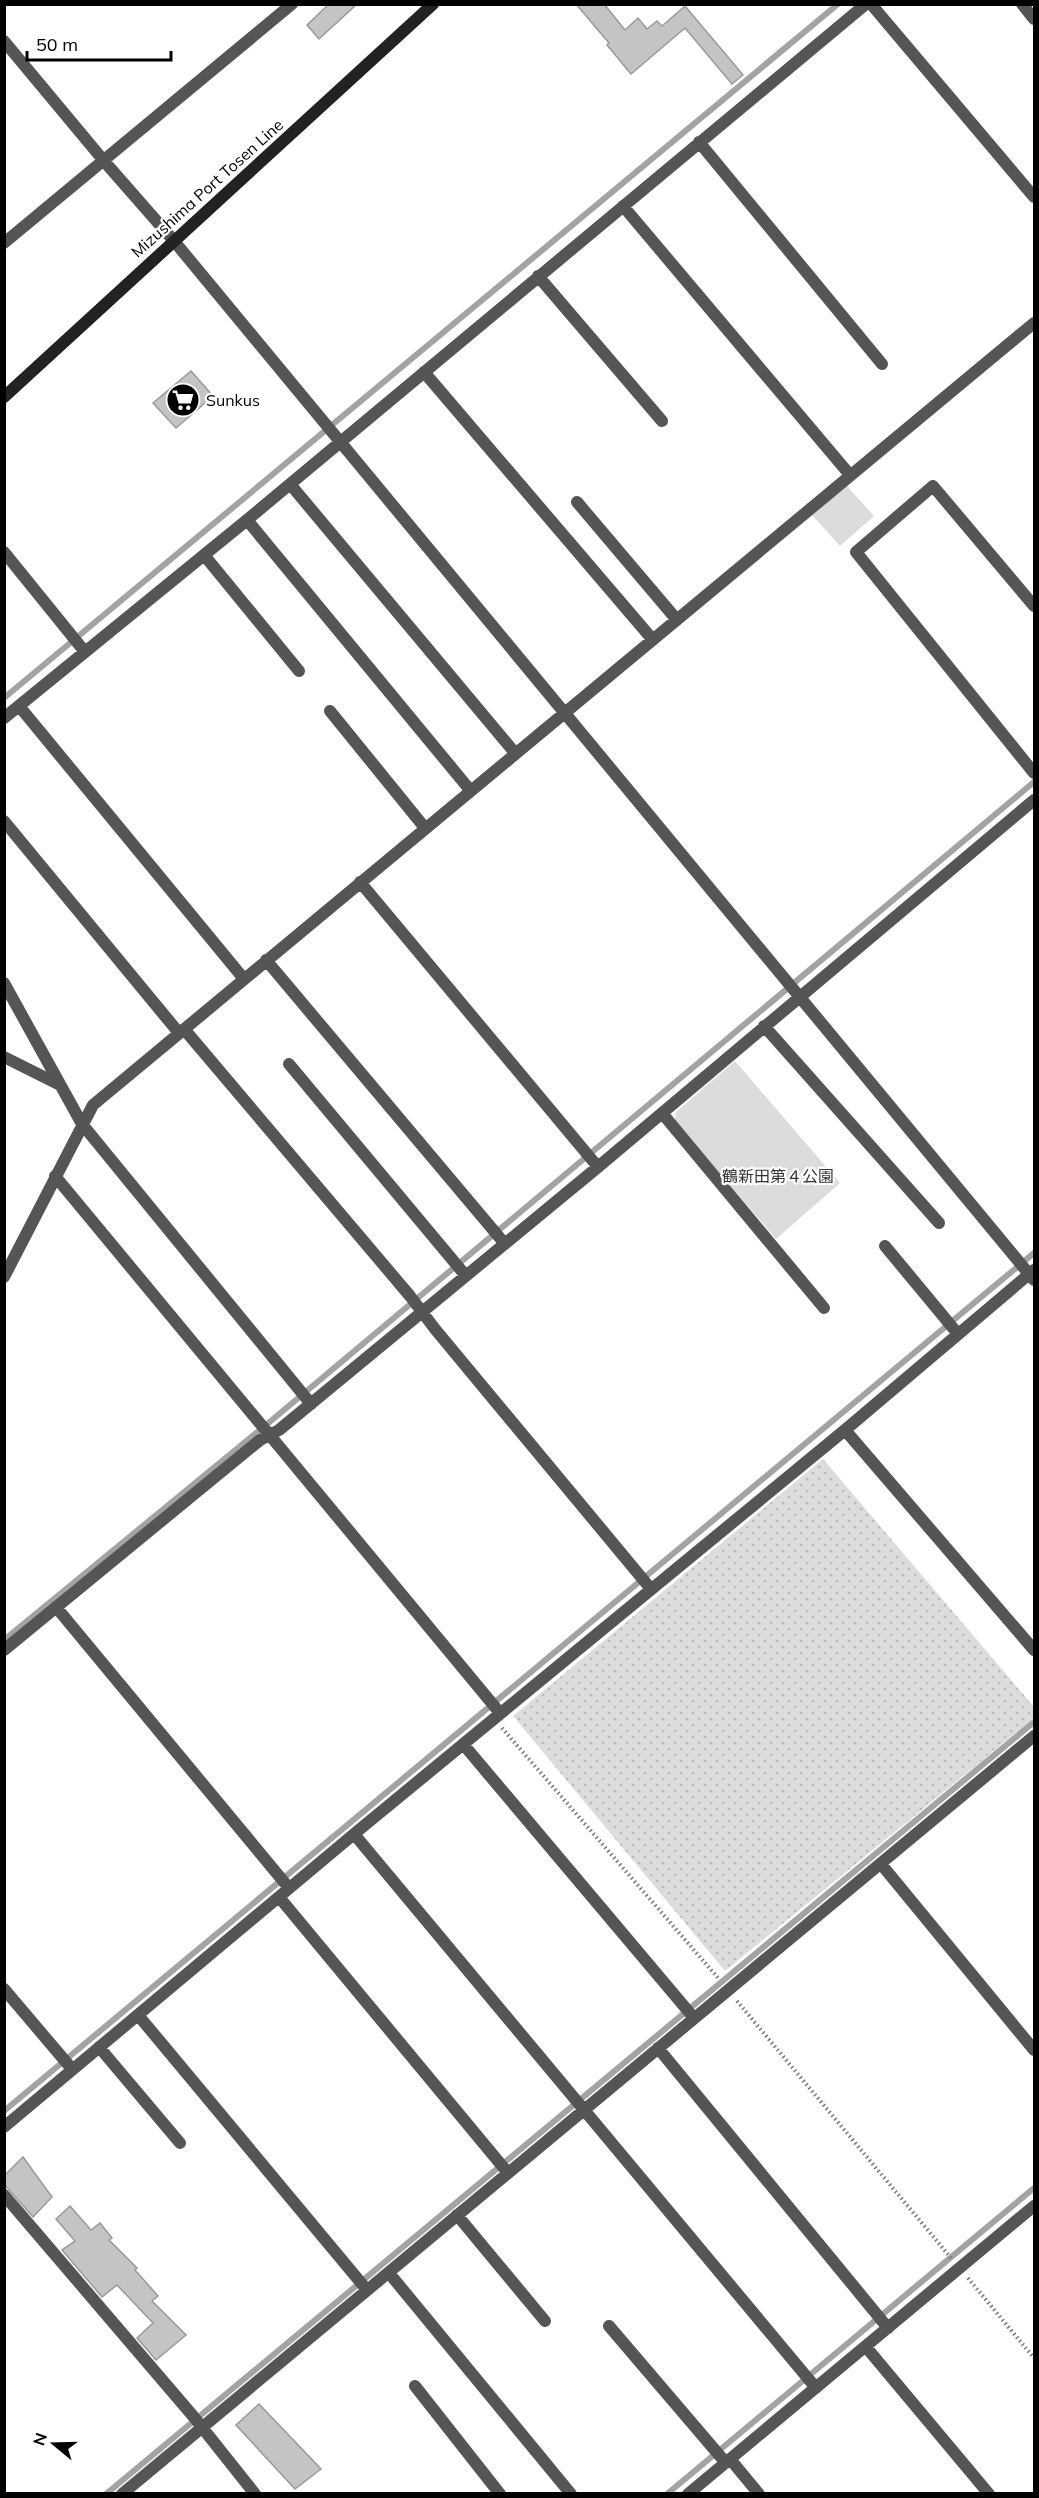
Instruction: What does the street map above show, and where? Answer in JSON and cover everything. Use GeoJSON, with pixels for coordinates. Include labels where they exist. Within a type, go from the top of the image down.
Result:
{"type":"FeatureCollection","features":[{"type":"Feature","properties":{"kind":"main road","name":"Mizushima Port Tosen Line"},"geometry":{"type":"LineString","coordinates":[[4,397],[433,4]]}},
{"type":"Feature","properties":{"kind":"street"},"geometry":{"type":"LineString","coordinates":[[4,243],[292,4]]}},
{"type":"Feature","properties":{"kind":"street"},"geometry":{"type":"LineString","coordinates":[[4,718],[19,706],[78,644],[204,555],[248,520],[290,484],[333,434],[424,372],[868,4],[1035,197]]}},
{"type":"Feature","properties":{"kind":"street"},"geometry":{"type":"LineString","coordinates":[[1022,4],[1035,19]]}},
{"type":"Feature","properties":{"kind":"street"},"geometry":{"type":"LineString","coordinates":[[4,41],[174,241],[1028,1269],[952,1327],[845,1430],[646,1582],[495,1710],[463,1744],[354,1834],[285,1883],[279,1897],[99,2048],[67,2063],[4,2127]]}},
{"type":"Feature","properties":{"kind":"street"},"geometry":{"type":"LineString","coordinates":[[699,142],[882,364]]}},
{"type":"Feature","properties":{"kind":"street"},"geometry":{"type":"LineString","coordinates":[[623,206],[850,475]]}},
{"type":"Feature","properties":{"kind":"street"},"geometry":{"type":"LineString","coordinates":[[538,276],[662,421]]}},
{"type":"Feature","properties":{"kind":"street"},"geometry":{"type":"LineString","coordinates":[[4,1277],[10,1253],[93,1105],[1035,323]]}},
{"type":"Feature","properties":{"kind":"street"},"geometry":{"type":"LineString","coordinates":[[424,372],[653,640]]}},
{"type":"Feature","properties":{"kind":"street"},"geometry":{"type":"LineString","coordinates":[[290,484],[515,753]]}},
{"type":"Feature","properties":{"kind":"street"},"geometry":{"type":"LineString","coordinates":[[1035,606],[933,486],[856,552],[1035,773]]}},
{"type":"Feature","properties":{"kind":"street"},"geometry":{"type":"LineString","coordinates":[[577,502],[677,620]]}},
{"type":"Feature","properties":{"kind":"street"},"geometry":{"type":"LineString","coordinates":[[248,520],[470,790]]}},
{"type":"Feature","properties":{"kind":"street"},"geometry":{"type":"LineString","coordinates":[[4,552],[78,644]]}},
{"type":"Feature","properties":{"kind":"street"},"geometry":{"type":"LineString","coordinates":[[204,555],[299,671]]}},
{"type":"Feature","properties":{"kind":"street"},"geometry":{"type":"LineString","coordinates":[[19,706],[244,979]]}},
{"type":"Feature","properties":{"kind":"street"},"geometry":{"type":"LineString","coordinates":[[330,711],[425,828]]}},
{"type":"Feature","properties":{"kind":"street"},"geometry":{"type":"LineString","coordinates":[[4,1650],[260,1440],[266,1429],[420,1310],[460,1269],[592,1160],[662,1113],[764,1026],[795,989],[1035,800]]}},
{"type":"Feature","properties":{"kind":"street"},"geometry":{"type":"LineString","coordinates":[[4,821],[410,1296],[646,1582]]}},
{"type":"Feature","properties":{"kind":"street"},"geometry":{"type":"LineString","coordinates":[[360,882],[592,1160]]}},
{"type":"Feature","properties":{"kind":"street"},"geometry":{"type":"LineString","coordinates":[[266,960],[499,1237]]}},
{"type":"Feature","properties":{"kind":"street"},"geometry":{"type":"LineString","coordinates":[[4,983],[82,1125],[306,1397]]}},
{"type":"Feature","properties":{"kind":"street"},"geometry":{"type":"LineString","coordinates":[[764,1026],[939,1223]]}},
{"type":"Feature","properties":{"kind":"street"},"geometry":{"type":"LineString","coordinates":[[4,1058],[60,1086]]}},
{"type":"Feature","properties":{"kind":"street"},"geometry":{"type":"LineString","coordinates":[[289,1064],[460,1269]]}},
{"type":"Feature","properties":{"kind":"street"},"geometry":{"type":"LineString","coordinates":[[662,1113],[824,1308]]}},
{"type":"Feature","properties":{"kind":"street"},"geometry":{"type":"LineString","coordinates":[[55,1176],[266,1429],[495,1710]]}},
{"type":"Feature","properties":{"kind":"street"},"geometry":{"type":"LineString","coordinates":[[885,1246],[952,1327]]}},
{"type":"Feature","properties":{"kind":"street"},"geometry":{"type":"LineString","coordinates":[[845,1430],[1035,1650]]}},
{"type":"Feature","properties":{"kind":"street"},"geometry":{"type":"LineString","coordinates":[[56,1607],[285,1883]]}},
{"type":"Feature","properties":{"kind":"street"},"geometry":{"type":"LineString","coordinates":[[122,2493],[198,2422],[363,2284],[388,2273],[457,2215],[503,2168],[580,2105],[658,2048],[690,2013],[728,1990],[1035,1736]]}},
{"type":"Feature","properties":{"kind":"street"},"geometry":{"type":"LineString","coordinates":[[463,1744],[690,2013]]}},
{"type":"Feature","properties":{"kind":"street"},"geometry":{"type":"LineString","coordinates":[[354,1834],[810,2382]]}},
{"type":"Feature","properties":{"kind":"street"},"geometry":{"type":"LineString","coordinates":[[880,1864],[1035,2050]]}},
{"type":"Feature","properties":{"kind":"street"},"geometry":{"type":"LineString","coordinates":[[279,1897],[503,2168]]}},
{"type":"Feature","properties":{"kind":"street"},"geometry":{"type":"LineString","coordinates":[[4,1989],[67,2063]]}},
{"type":"Feature","properties":{"kind":"street"},"geometry":{"type":"LineString","coordinates":[[138,2015],[363,2284]]}},
{"type":"Feature","properties":{"kind":"street"},"geometry":{"type":"LineString","coordinates":[[99,2048],[180,2143]]}},
{"type":"Feature","properties":{"kind":"street"},"geometry":{"type":"LineString","coordinates":[[658,2048],[882,2321]]}},
{"type":"Feature","properties":{"kind":"street"},"geometry":{"type":"LineString","coordinates":[[4,2195],[198,2422],[255,2493]]}},
{"type":"Feature","properties":{"kind":"street"},"geometry":{"type":"LineString","coordinates":[[688,2493],[723,2457],[810,2382],[866,2347],[882,2321],[960,2268],[1035,2206]]}},
{"type":"Feature","properties":{"kind":"street"},"geometry":{"type":"LineString","coordinates":[[457,2215],[544,2321]]}},
{"type":"Feature","properties":{"kind":"street"},"geometry":{"type":"LineString","coordinates":[[388,2273],[571,2493]]}},
{"type":"Feature","properties":{"kind":"street"},"geometry":{"type":"LineString","coordinates":[[609,2326],[723,2457],[759,2493]]}},
{"type":"Feature","properties":{"kind":"street"},"geometry":{"type":"LineString","coordinates":[[866,2347],[989,2493]]}},
{"type":"Feature","properties":{"kind":"street"},"geometry":{"type":"LineString","coordinates":[[415,2386],[500,2493]]}},
{"type":"Feature","properties":{"kind":"path"},"geometry":{"type":"LineString","coordinates":[[495,1710],[719,1979]]}},
{"type":"Feature","properties":{"kind":"path"},"geometry":{"type":"LineString","coordinates":[[728,1990],[948,2255]]}},
{"type":"Feature","properties":{"kind":"path"},"geometry":{"type":"LineString","coordinates":[[960,2268],[1035,2358]]}},
{"type":"Feature","properties":{"kind":"green space"},"geometry":{"type":"Polygon","coordinates":[[[846,485],[874,516],[840,546],[812,515],[846,485]]]}},
{"type":"Feature","properties":{"kind":"green space","name":"鶴新田第４公園"},"geometry":{"type":"Polygon","coordinates":[[[735,1061],[840,1183],[776,1239],[675,1121],[676,1112],[735,1061]]]}},
{"type":"Feature","properties":{"kind":"green space"},"geometry":{"type":"Polygon","coordinates":[[[823,1459],[1034,1707],[1034,1718],[725,1971],[513,1716],[823,1459]]]}},
{"type":"Feature","properties":{"kind":"building"},"geometry":{"type":"Polygon","coordinates":[[[329,4],[357,4],[319,39],[307,25],[329,4]]]}},
{"type":"Feature","properties":{"kind":"building"},"geometry":{"type":"Polygon","coordinates":[[[576,4],[604,4],[625,30],[638,18],[647,29],[657,21],[662,26],[685,6],[743,75],[732,84],[685,28],[631,74],[607,45],[609,43],[576,4]]]}},
{"type":"Feature","properties":{"kind":"building","name":"Sunkus"},"geometry":{"type":"Polygon","coordinates":[[[191,371],[213,396],[176,428],[153,403],[191,371]]]}},
{"type":"Feature","properties":{"kind":"building"},"geometry":{"type":"Polygon","coordinates":[[[23,2157],[52,2197],[33,2217],[4,2184],[4,2176],[23,2157]]]}},
{"type":"Feature","properties":{"kind":"building"},"geometry":{"type":"Polygon","coordinates":[[[70,2206],[91,2230],[100,2223],[112,2238],[109,2240],[137,2268],[135,2270],[158,2296],[152,2301],[186,2335],[156,2360],[137,2338],[153,2323],[117,2285],[102,2297],[62,2250],[75,2241],[56,2219],[70,2206]]]}},
{"type":"Feature","properties":{"kind":"building"},"geometry":{"type":"Polygon","coordinates":[[[259,2404],[321,2469],[295,2489],[236,2425],[259,2404]]]}},
{"type":"Feature","properties":{"kind":"waterway"},"geometry":{"type":"LineString","coordinates":[[4,698],[838,4]]}},
{"type":"Feature","properties":{"kind":"waterway"},"geometry":{"type":"LineString","coordinates":[[4,1640],[272,1420],[1034,782]]}},
{"type":"Feature","properties":{"kind":"waterway"},"geometry":{"type":"LineString","coordinates":[[4,2111],[1034,1253]]}},
{"type":"Feature","properties":{"kind":"waterway"},"geometry":{"type":"LineString","coordinates":[[106,2494],[1034,1722]]}},
{"type":"Feature","properties":{"kind":"waterway"},"geometry":{"type":"LineString","coordinates":[[667,2494],[1034,2188]]}},
{"type":"Feature","properties":{"kind":"place","name":"Sunkus"},"geometry":{"type":"Point","coordinates":[183,400]}}]}
